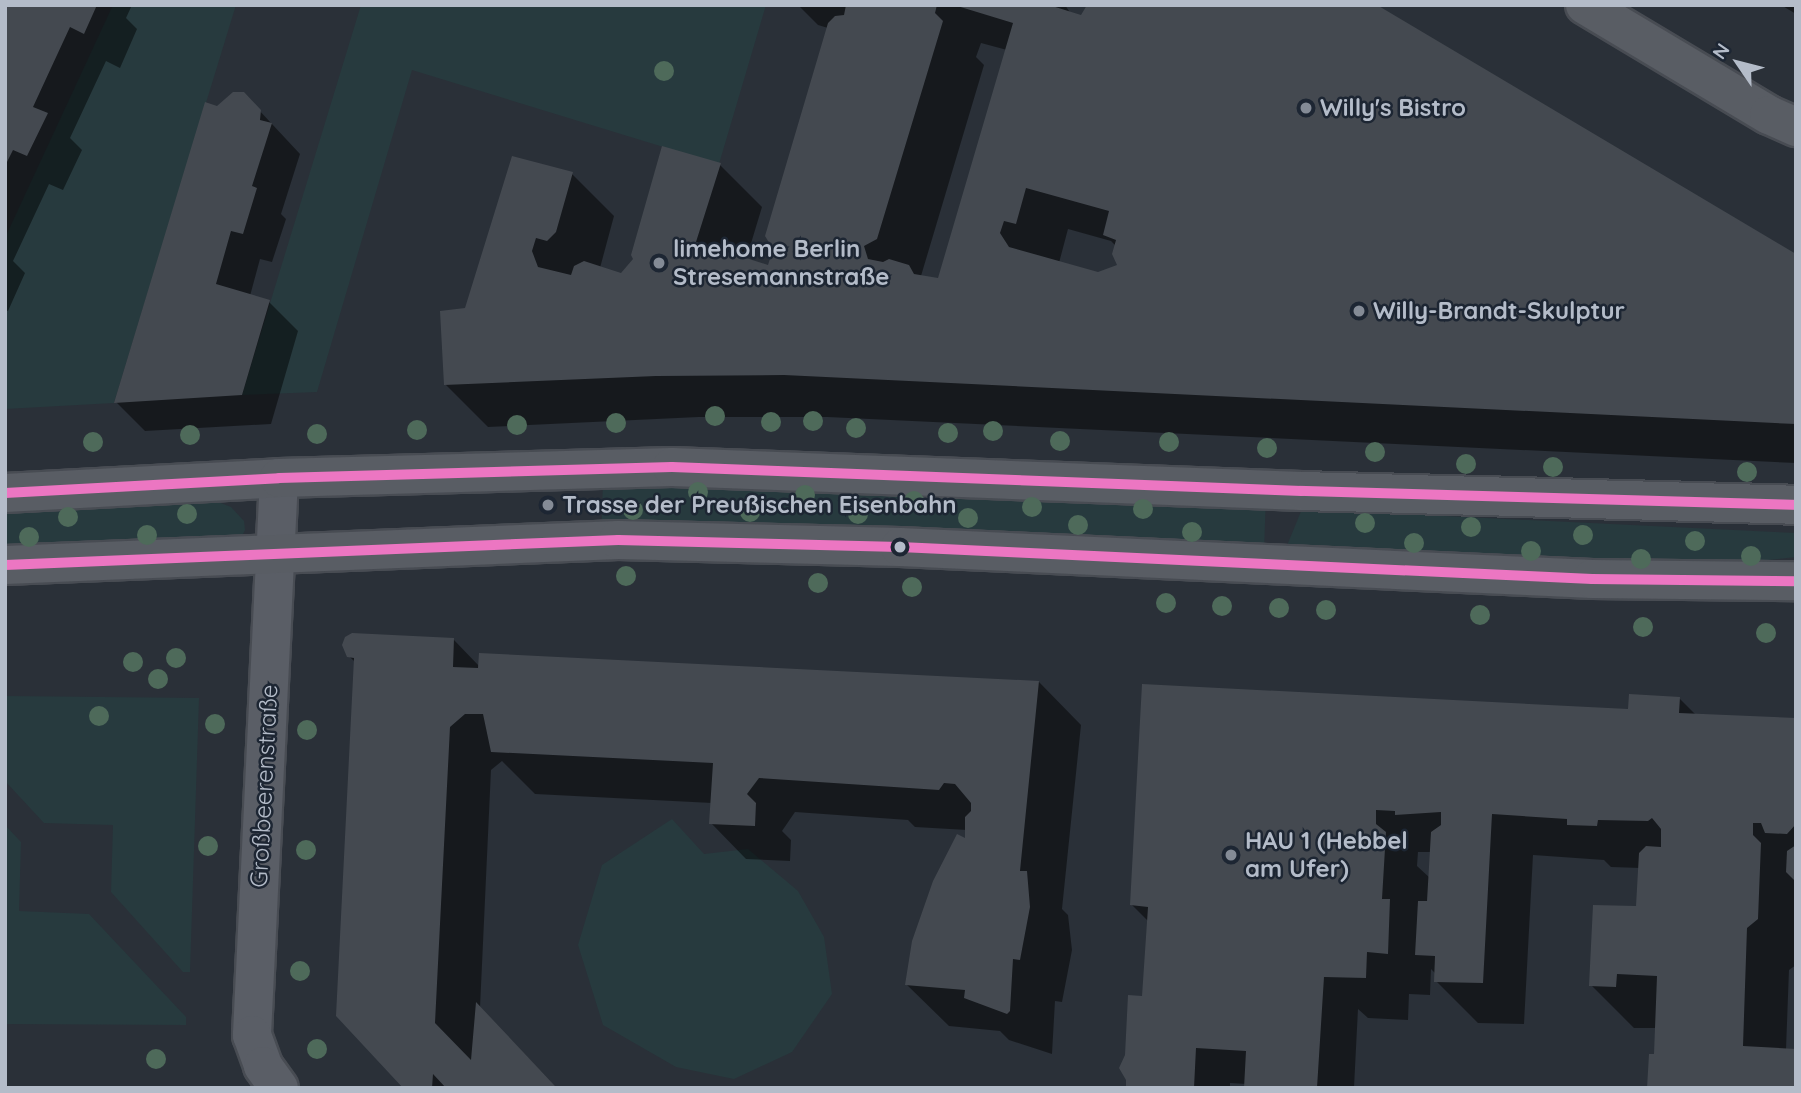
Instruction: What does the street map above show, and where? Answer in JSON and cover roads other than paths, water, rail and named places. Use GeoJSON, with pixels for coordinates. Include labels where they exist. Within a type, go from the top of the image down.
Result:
{"type":"FeatureCollection","features":[{"type":"Feature","properties":{"kind":"main road"},"geometry":{"type":"LineString","coordinates":[[1585,5],[1787,127]]}},
{"type":"Feature","properties":{"kind":"main road"},"geometry":{"type":"LineString","coordinates":[[5,493],[279,478],[672,467],[1302,491],[1796,505]]}},
{"type":"Feature","properties":{"kind":"main road"},"geometry":{"type":"LineString","coordinates":[[5,565],[618,540],[900,547],[1592,579],[1796,581]]}},
{"type":"Feature","properties":{"kind":"street","name":"Großbeerenstraße"},"geometry":{"type":"LineString","coordinates":[[279,478],[252,1035],[263,1066],[279,1088]]}},
{"type":"Feature","properties":{"kind":"place","name":"Willy's Bistro"},"geometry":{"type":"Point","coordinates":[1306,108]}},
{"type":"Feature","properties":{"kind":"place","name":"limehome Berlin Stresemannstraße"},"geometry":{"type":"Point","coordinates":[659,263]}},
{"type":"Feature","properties":{"kind":"place","name":"Willy-Brandt-Skulptur"},"geometry":{"type":"Point","coordinates":[1359,311]}},
{"type":"Feature","properties":{"kind":"place","name":"Trasse der Preußischen Eisenbahn"},"geometry":{"type":"Point","coordinates":[548,505]}},
{"type":"Feature","properties":{"kind":"place","name":"HAU 1 (Hebbel am Ufer)"},"geometry":{"type":"Point","coordinates":[1231,855]}}]}
